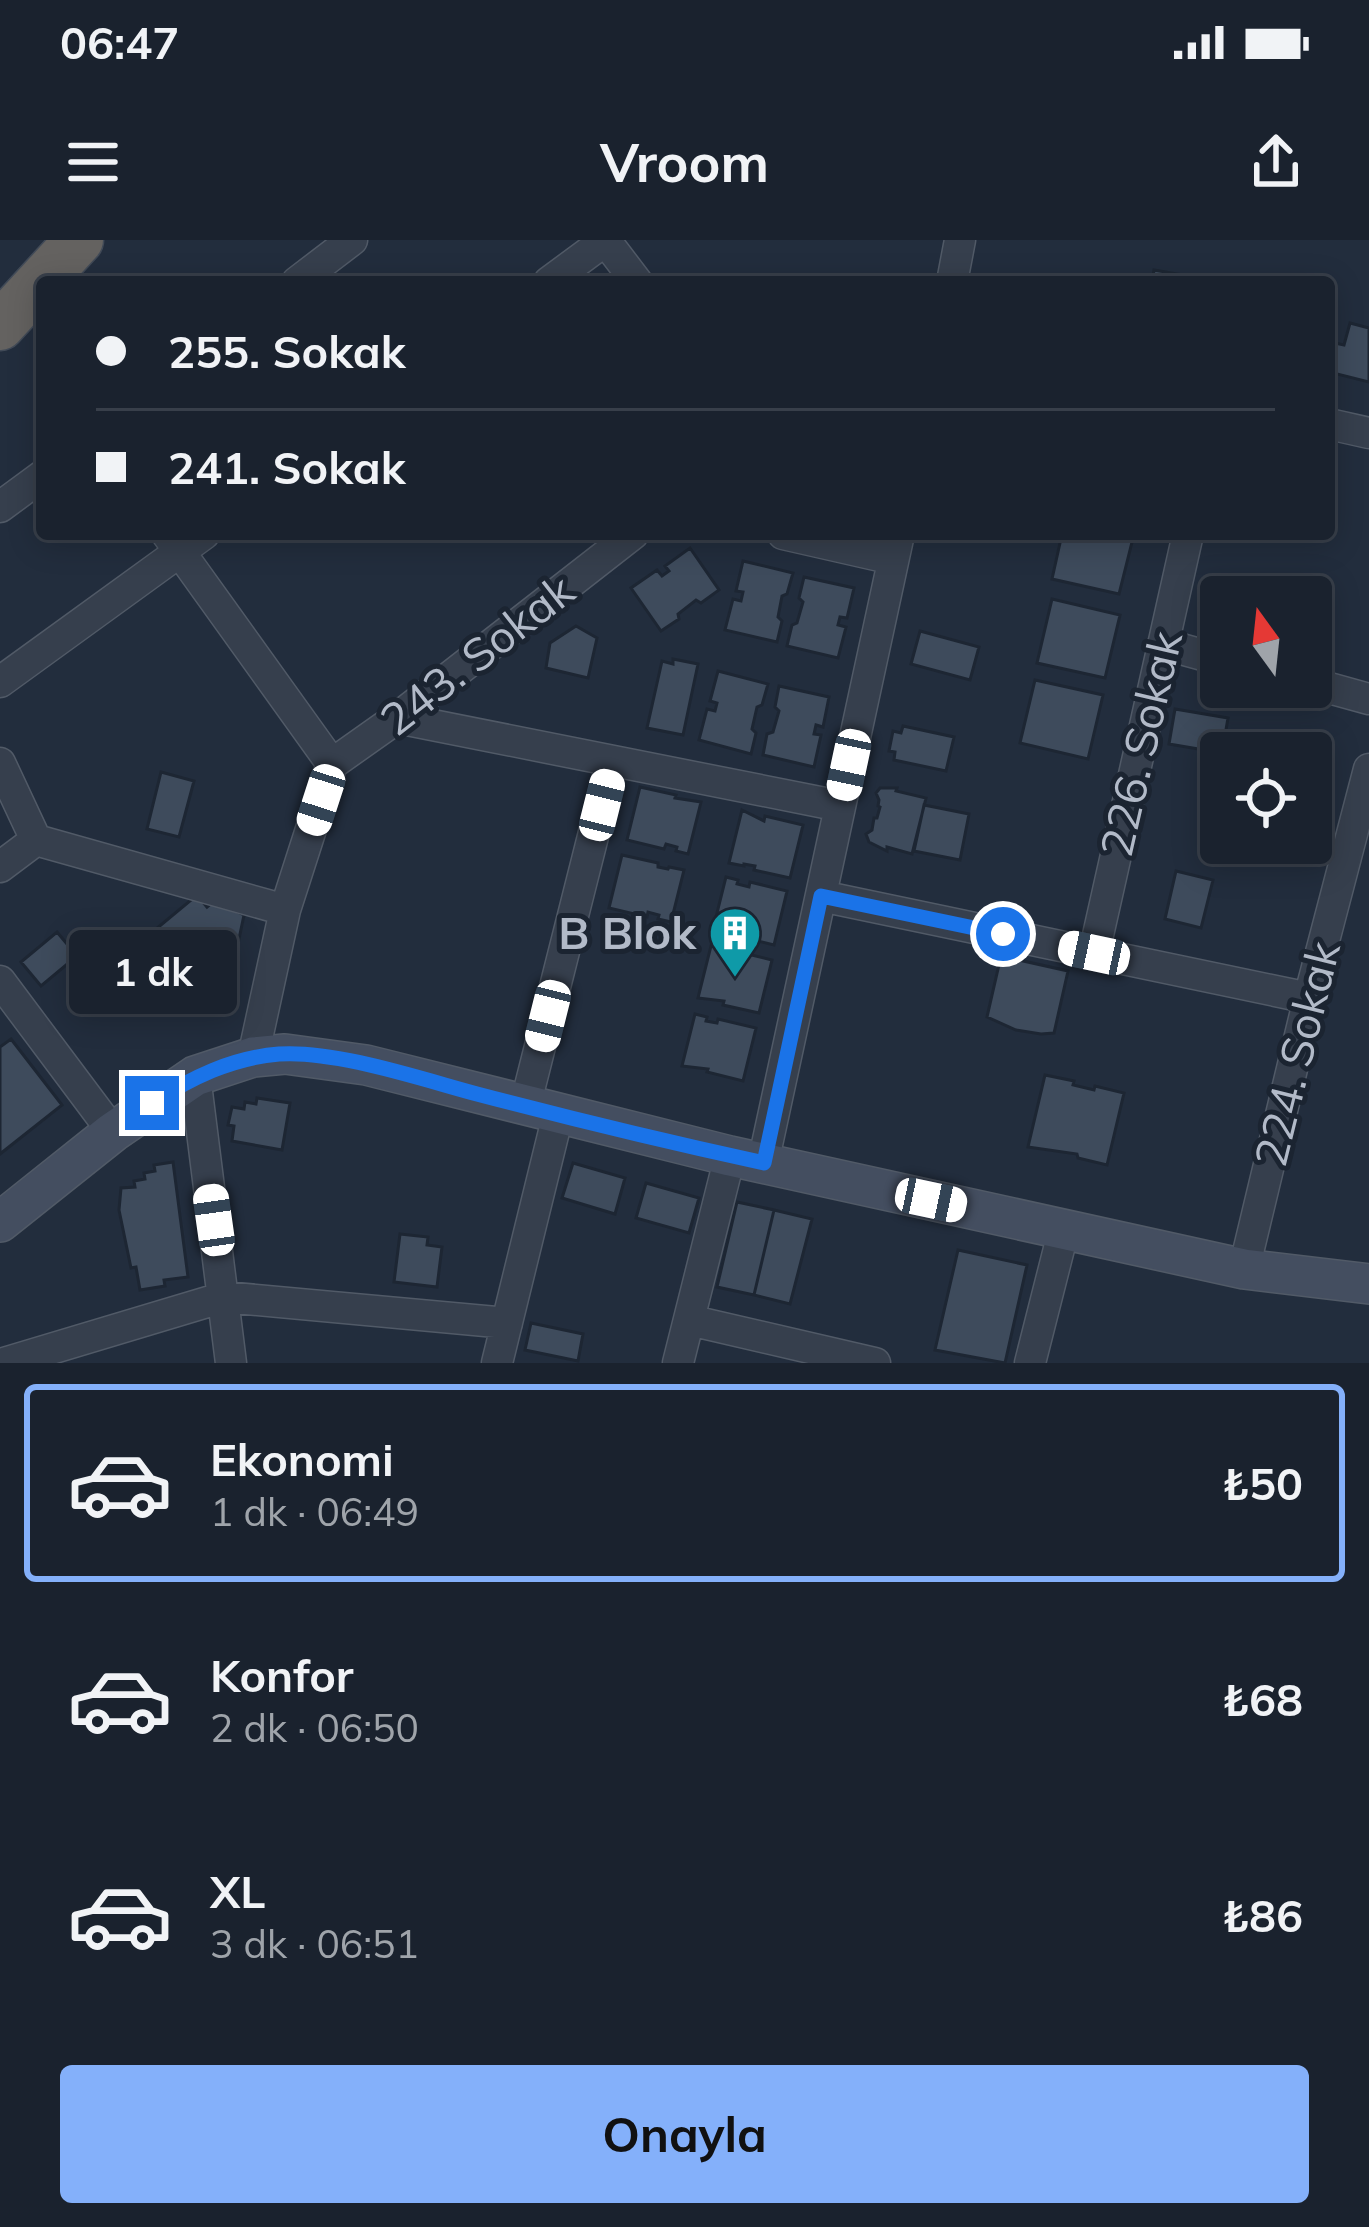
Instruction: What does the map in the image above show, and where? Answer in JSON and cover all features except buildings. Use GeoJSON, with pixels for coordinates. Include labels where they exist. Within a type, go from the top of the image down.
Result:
{"type":"FeatureCollection","features":[{"type":"Feature","properties":{"kind":"highway"},"geometry":{"type":"LineString","coordinates":[[0,324],[39,240]]}},
{"type":"Feature","properties":{"kind":"highway"},"geometry":{"type":"LineString","coordinates":[[45,276],[79,240]]}},
{"type":"Feature","properties":{"kind":"highway"},"geometry":{"type":"LineString","coordinates":[[0,324],[36,286]]}},
{"type":"Feature","properties":{"kind":"main road"},"geometry":{"type":"LineString","coordinates":[[0,1222],[113,1132],[195,1076],[253,1057],[285,1054],[366,1065],[747,1160],[1244,1269],[1369,1284]]}},
{"type":"Feature","properties":{"kind":"main road"},"geometry":{"type":"LineString","coordinates":[[1244,1269],[1369,1312]]}},
{"type":"Feature","properties":{"kind":"street"},"geometry":{"type":"LineString","coordinates":[[305,276],[352,240]]}},
{"type":"Feature","properties":{"kind":"street"},"geometry":{"type":"LineString","coordinates":[[557,276],[606,240],[633,276]]}},
{"type":"Feature","properties":{"kind":"street"},"geometry":{"type":"LineString","coordinates":[[953,276],[960,240]]}},
{"type":"Feature","properties":{"kind":"street"},"geometry":{"type":"LineString","coordinates":[[1335,425],[1369,433]]}},
{"type":"Feature","properties":{"kind":"street"},"geometry":{"type":"LineString","coordinates":[[0,507],[36,480]]}},
{"type":"Feature","properties":{"kind":"street"},"geometry":{"type":"LineString","coordinates":[[0,682],[183,540],[332,764]]}},
{"type":"Feature","properties":{"kind":"street","name":"243. Sokak"},"geometry":{"type":"LineString","coordinates":[[253,1057],[285,910],[332,764],[626,540]]}},
{"type":"Feature","properties":{"kind":"street"},"geometry":{"type":"LineString","coordinates":[[678,1363],[747,1160],[821,896],[896,547],[835,540]]}},
{"type":"Feature","properties":{"kind":"street","name":"226. Sokak"},"geometry":{"type":"LineString","coordinates":[[1094,953],[1187,540]]}},
{"type":"Feature","properties":{"kind":"street"},"geometry":{"type":"LineString","coordinates":[[1163,644],[1200,654]]}},
{"type":"Feature","properties":{"kind":"street"},"geometry":{"type":"LineString","coordinates":[[1332,689],[1369,699]]}},
{"type":"Feature","properties":{"kind":"street"},"geometry":{"type":"LineString","coordinates":[[397,718],[840,806]]}},
{"type":"Feature","properties":{"kind":"street"},"geometry":{"type":"LineString","coordinates":[[497,1363],[541,1110],[612,761]]}},
{"type":"Feature","properties":{"kind":"street"},"geometry":{"type":"LineString","coordinates":[[0,763],[36,840],[285,910]]}},
{"type":"Feature","properties":{"kind":"street","name":"224. Sokak"},"geometry":{"type":"LineString","coordinates":[[1244,1269],[1369,769]]}},
{"type":"Feature","properties":{"kind":"street"},"geometry":{"type":"LineString","coordinates":[[0,867],[36,840]]}},
{"type":"Feature","properties":{"kind":"street"},"geometry":{"type":"LineString","coordinates":[[821,896],[1309,998]]}},
{"type":"Feature","properties":{"kind":"street"},"geometry":{"type":"LineString","coordinates":[[0,982],[113,1132]]}},
{"type":"Feature","properties":{"kind":"street"},"geometry":{"type":"LineString","coordinates":[[195,1076],[231,1363]]}},
{"type":"Feature","properties":{"kind":"street"},"geometry":{"type":"LineString","coordinates":[[1030,1363],[1064,1228]]}},
{"type":"Feature","properties":{"kind":"street"},"geometry":{"type":"LineString","coordinates":[[4,1363],[224,1297],[507,1323]]}},
{"type":"Feature","properties":{"kind":"street"},"geometry":{"type":"LineString","coordinates":[[689,1320],[874,1363]]}},
{"type":"Feature","properties":{"kind":"place","name":"B Blok"},"geometry":{"type":"Point","coordinates":[735,979]}},
{"type":"Feature","properties":{"kind":"route"},"geometry":{"type":"LineString","coordinates":[[152,1103],[195,1076],[253,1057],[285,1054],[366,1065],[764,1163],[821,896],[1003,934]]}}]}
